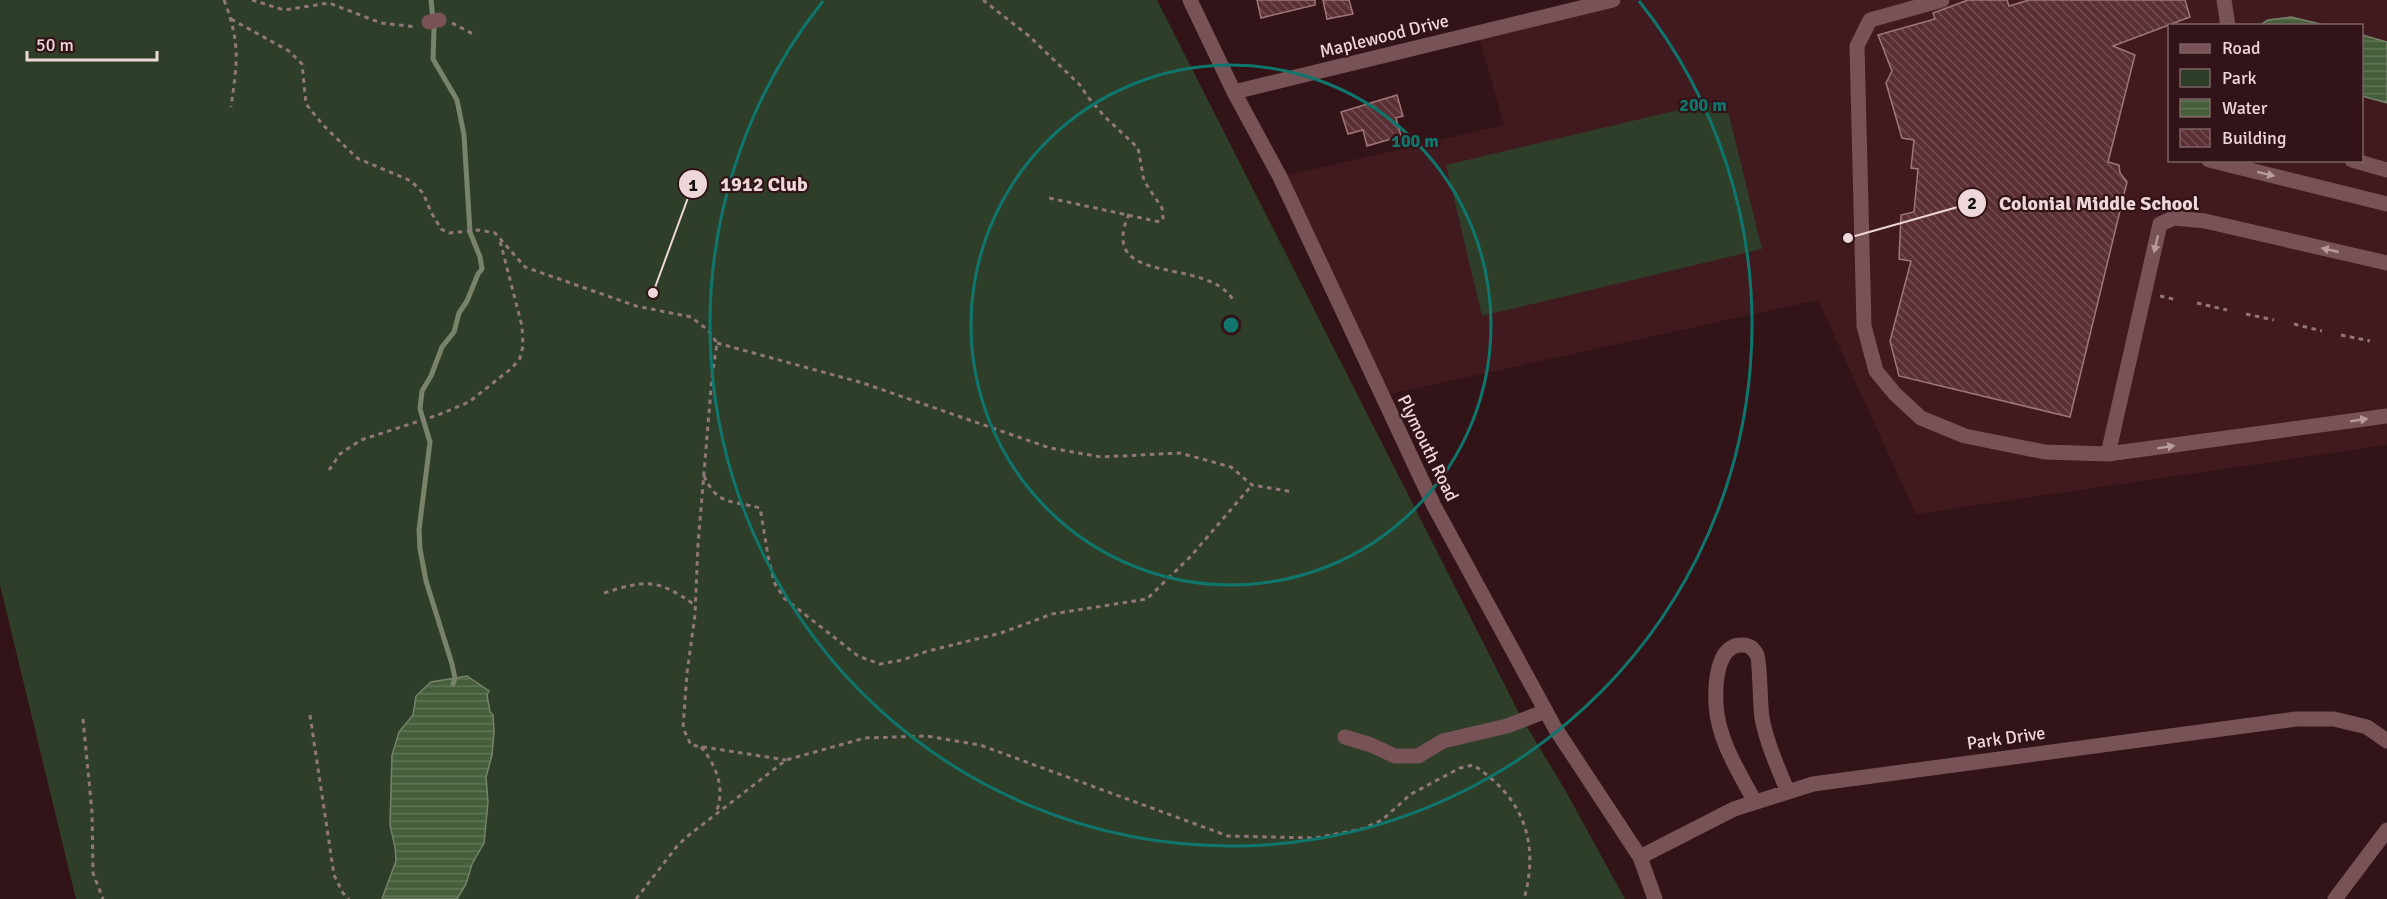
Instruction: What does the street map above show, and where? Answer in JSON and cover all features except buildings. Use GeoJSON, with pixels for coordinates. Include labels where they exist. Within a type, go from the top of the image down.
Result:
{"type":"FeatureCollection","features":[{"type":"Feature","properties":{"kind":"street","name":"Plymouth Road"},"geometry":{"type":"LineString","coordinates":[[1190,0],[1234,92],[1280,177],[1434,506],[1546,711],[1640,857],[1655,899]]}},
{"type":"Feature","properties":{"kind":"street","name":"Maplewood Drive"},"geometry":{"type":"LineString","coordinates":[[1234,92],[1613,0]]}},
{"type":"Feature","properties":{"kind":"street"},"geometry":{"type":"LineString","coordinates":[[1942,0],[1870,20],[1857,46],[1864,326],[1876,371],[1895,394],[1921,418],[1965,436],[2044,452],[2108,454],[2387,416]]}},
{"type":"Feature","properties":{"kind":"street"},"geometry":{"type":"LineString","coordinates":[[2224,0],[2228,24]]}},
{"type":"Feature","properties":{"kind":"street"},"geometry":{"type":"LineString","coordinates":[[2218,162],[2387,204]]}},
{"type":"Feature","properties":{"kind":"street"},"geometry":{"type":"LineString","coordinates":[[2359,162],[2387,170]]}},
{"type":"Feature","properties":{"kind":"street"},"geometry":{"type":"LineString","coordinates":[[2108,454],[2160,224],[2174,218],[2205,221],[2387,263]]}},
{"type":"Feature","properties":{"kind":"street"},"geometry":{"type":"LineString","coordinates":[[1755,802],[1734,763],[1720,730],[1716,705],[1717,672],[1731,648],[1739,645],[1751,648],[1759,658],[1759,701],[1763,722],[1769,746],[1788,792]]}},
{"type":"Feature","properties":{"kind":"street"},"geometry":{"type":"LineString","coordinates":[[1345,737],[1395,756],[1418,756],[1443,741],[1507,726],[1546,711]]}},
{"type":"Feature","properties":{"kind":"street","name":"Park Drive"},"geometry":{"type":"LineString","coordinates":[[1640,857],[1734,809],[1813,784],[2296,719],[2334,719],[2367,727],[2387,741]]}},
{"type":"Feature","properties":{"kind":"street"},"geometry":{"type":"LineString","coordinates":[[2335,899],[2385,835]]}},
{"type":"Feature","properties":{"kind":"path"},"geometry":{"type":"LineString","coordinates":[[224,0],[238,49],[231,107]]}},
{"type":"Feature","properties":{"kind":"path"},"geometry":{"type":"LineString","coordinates":[[252,0],[284,10],[329,3],[381,23],[401,27],[416,27],[434,21],[452,23],[475,35]]}},
{"type":"Feature","properties":{"kind":"path"},"geometry":{"type":"LineString","coordinates":[[983,0],[1029,36],[1081,86],[1105,117],[1138,148],[1144,181],[1162,208],[1163,218],[1160,222],[1049,198]]}},
{"type":"Feature","properties":{"kind":"path"},"geometry":{"type":"LineString","coordinates":[[231,19],[289,51],[302,64],[306,104],[323,126],[357,158],[411,181],[423,194],[441,229],[449,233],[479,230],[495,233],[525,267],[636,306],[691,316],[708,330],[717,343],[872,386],[1050,448],[1101,457],[1180,453],[1231,467],[1252,485],[1293,492]]}},
{"type":"Feature","properties":{"kind":"path"},"geometry":{"type":"LineString","coordinates":[[1129,214],[1121,236],[1122,246],[1134,261],[1193,275],[1218,284],[1229,293],[1233,300]]}},
{"type":"Feature","properties":{"kind":"path"},"geometry":{"type":"LineString","coordinates":[[329,470],[340,454],[361,440],[438,415],[469,402],[512,368],[520,358],[524,346],[522,326],[500,239]]}},
{"type":"Feature","properties":{"kind":"path"},"geometry":{"type":"LineString","coordinates":[[2160,296],[2177,300]]}},
{"type":"Feature","properties":{"kind":"path"},"geometry":{"type":"LineString","coordinates":[[2197,303],[2227,310]]}},
{"type":"Feature","properties":{"kind":"path"},"geometry":{"type":"LineString","coordinates":[[2246,314],[2274,320]]}},
{"type":"Feature","properties":{"kind":"path"},"geometry":{"type":"LineString","coordinates":[[2294,324],[2322,331]]}},
{"type":"Feature","properties":{"kind":"path"},"geometry":{"type":"LineString","coordinates":[[2341,335],[2370,341]]}},
{"type":"Feature","properties":{"kind":"path"},"geometry":{"type":"LineString","coordinates":[[717,343],[712,377],[695,605],[683,728],[691,745],[786,760]]}},
{"type":"Feature","properties":{"kind":"path"},"geometry":{"type":"LineString","coordinates":[[704,475],[711,490],[719,499],[760,508],[775,584],[784,598],[858,656],[880,664],[1001,633],[1052,614],[1146,599],[1191,555],[1252,485]]}},
{"type":"Feature","properties":{"kind":"path"},"geometry":{"type":"LineString","coordinates":[[604,594],[641,584],[657,583],[695,605]]}},
{"type":"Feature","properties":{"kind":"path"},"geometry":{"type":"LineString","coordinates":[[310,716],[334,875],[343,893],[349,899]]}},
{"type":"Feature","properties":{"kind":"path"},"geometry":{"type":"LineString","coordinates":[[83,719],[92,812],[93,873],[103,899]]}},
{"type":"Feature","properties":{"kind":"path"},"geometry":{"type":"LineString","coordinates":[[636,899],[678,845],[717,812],[786,760],[865,738],[926,736],[980,745],[1228,836],[1315,838],[1362,829],[1382,820],[1410,794],[1460,768],[1473,765],[1492,777],[1508,793],[1521,815],[1529,842],[1531,874],[1524,899]]}},
{"type":"Feature","properties":{"kind":"path"},"geometry":{"type":"LineString","coordinates":[[699,746],[716,769],[721,797],[717,812]]}},
{"type":"Feature","properties":{"kind":"shaded area"},"geometry":{"type":"Polygon","coordinates":[[[1613,0],[2387,0],[2387,445],[1916,514],[1818,300],[1381,396],[1280,177],[1504,125],[1478,33],[1613,0]]]}},
{"type":"Feature","properties":{"kind":"green space"},"geometry":{"type":"Polygon","coordinates":[[[0,0],[1157,0],[1521,717],[1565,790],[1625,899],[76,899],[0,585],[0,0]]]}},
{"type":"Feature","properties":{"kind":"green space"},"geometry":{"type":"Polygon","coordinates":[[[1725,99],[1762,249],[1482,316],[1446,165],[1725,99]]]}},
{"type":"Feature","properties":{"kind":"water"},"geometry":{"type":"Polygon","coordinates":[[[2291,17],[2320,24],[2262,24],[2268,20],[2291,17]]]}},
{"type":"Feature","properties":{"kind":"water"},"geometry":{"type":"Polygon","coordinates":[[[2363,35],[2387,42],[2387,103],[2363,96],[2363,35]]]}},
{"type":"Feature","properties":{"kind":"water"},"geometry":{"type":"Polygon","coordinates":[[[467,676],[489,691],[487,695],[490,712],[493,715],[492,755],[486,777],[488,802],[484,843],[457,899],[382,899],[396,861],[390,825],[392,755],[399,732],[413,715],[416,696],[431,682],[467,676]]]}},
{"type":"Feature","properties":{"kind":"waterway"},"geometry":{"type":"LineString","coordinates":[[431,0],[434,29],[433,59],[457,100],[464,135],[470,232],[482,269],[459,313],[454,332],[442,347],[431,376],[422,391],[420,409],[430,442],[419,530],[420,549],[426,581],[452,664],[455,678],[453,684]]}},
{"type":"Feature","properties":{"kind":"place","name":"Colonial Middle School"},"geometry":{"type":"Point","coordinates":[1848,238]}},
{"type":"Feature","properties":{"kind":"place","name":"1912 Club"},"geometry":{"type":"Point","coordinates":[653,293]}}]}
